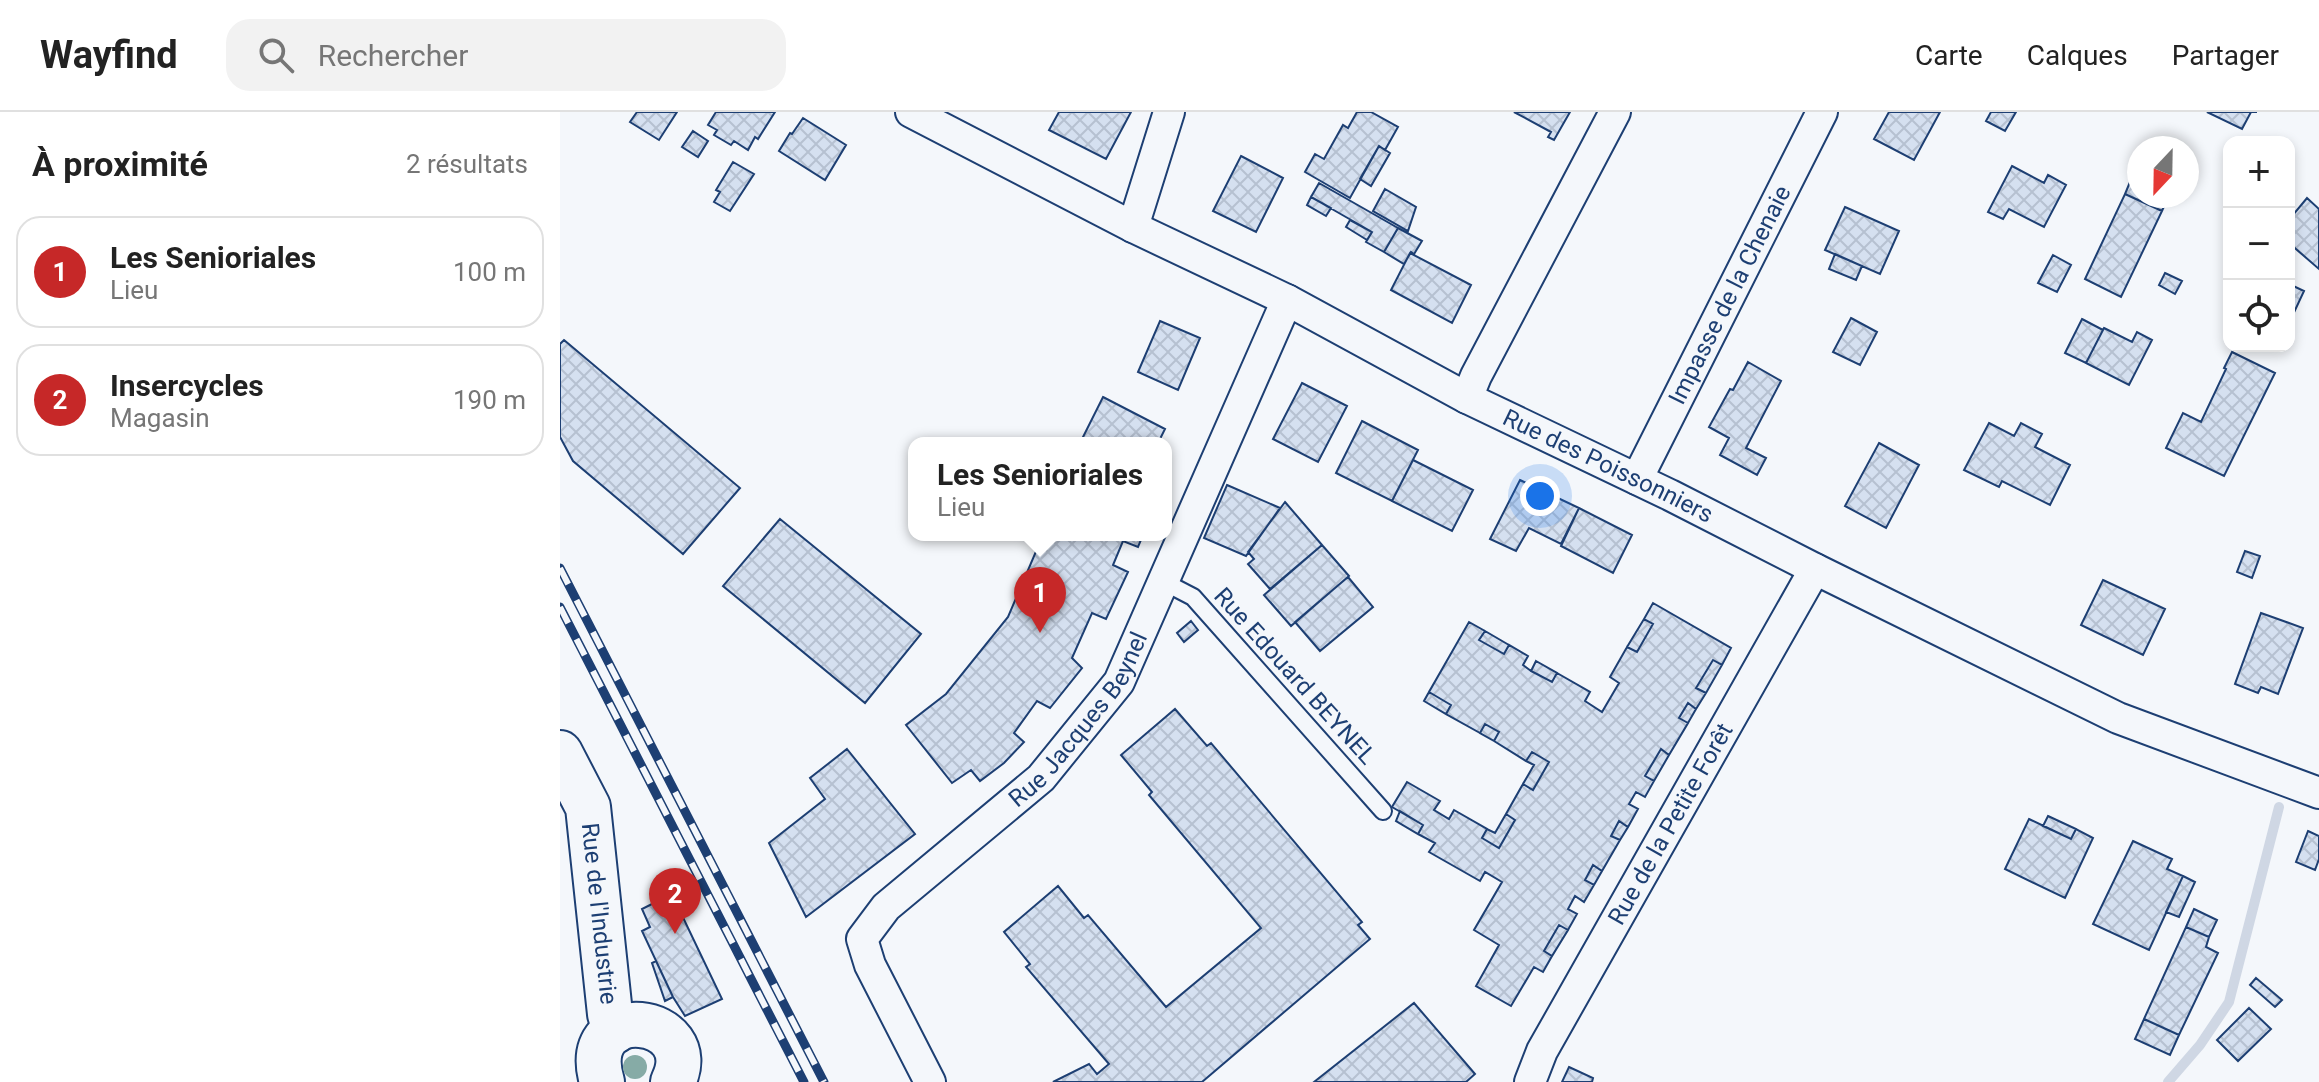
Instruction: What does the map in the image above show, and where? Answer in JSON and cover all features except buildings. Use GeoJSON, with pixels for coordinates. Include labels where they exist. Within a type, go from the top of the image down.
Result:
{"type":"FeatureCollection","features":[{"type":"Feature","properties":{"kind":"main road","name":"Rue de l'Industrie"},"geometry":{"type":"LineString","coordinates":[[560,753],[588,807],[610,1014],[615,1031]]}},
{"type":"Feature","properties":{"kind":"main road"},"geometry":{"type":"LineString","coordinates":[[602,1082],[598,1068],[604,1041],[628,1025],[656,1027],[668,1036],[675,1049],[678,1075]]}},
{"type":"Feature","properties":{"kind":"street","name":"Rue des Poissonniers"},"geometry":{"type":"LineString","coordinates":[[911,112],[1133,227],[1287,300],[1467,398],[2118,718],[2319,793]]}},
{"type":"Feature","properties":{"kind":"street"},"geometry":{"type":"LineString","coordinates":[[1133,227],[1169,112]]}},
{"type":"Feature","properties":{"kind":"street"},"geometry":{"type":"LineString","coordinates":[[1467,398],[1615,112]]}},
{"type":"Feature","properties":{"kind":"street","name":"Impasse de la Chenaie"},"geometry":{"type":"LineString","coordinates":[[1637,479],[1822,112]]}},
{"type":"Feature","properties":{"kind":"street","name":"Rue Jacques Beynel"},"geometry":{"type":"LineString","coordinates":[[930,1082],[870,965],[862,939],[886,907],[1041,778],[1119,682],[1287,300]]}},
{"type":"Feature","properties":{"kind":"street","name":"Rue de la Petite Forêt"},"geometry":{"type":"LineString","coordinates":[[1530,1082],[1542,1051],[1815,569]]}},
{"type":"Feature","properties":{"kind":"lane","name":"Rue Edouard BEYNEL"},"geometry":{"type":"LineString","coordinates":[[1164,582],[1193,597],[1383,811]]}},
{"type":"Feature","properties":{"kind":"waterway"},"geometry":{"type":"LineString","coordinates":[[2168,1082],[2200,1045],[2229,1002],[2279,807]]}},
{"type":"Feature","properties":{"kind":"railway"},"geometry":{"type":"LineString","coordinates":[[560,568],[824,1082]]}},
{"type":"Feature","properties":{"kind":"railway"},"geometry":{"type":"LineString","coordinates":[[560,607],[804,1082]]}},
{"type":"Feature","properties":{"kind":"place","name":"Les Senioriales"},"geometry":{"type":"Point","coordinates":[1040,633]}},
{"type":"Feature","properties":{"kind":"place","name":"Insercycles"},"geometry":{"type":"Point","coordinates":[675,934]}}]}
